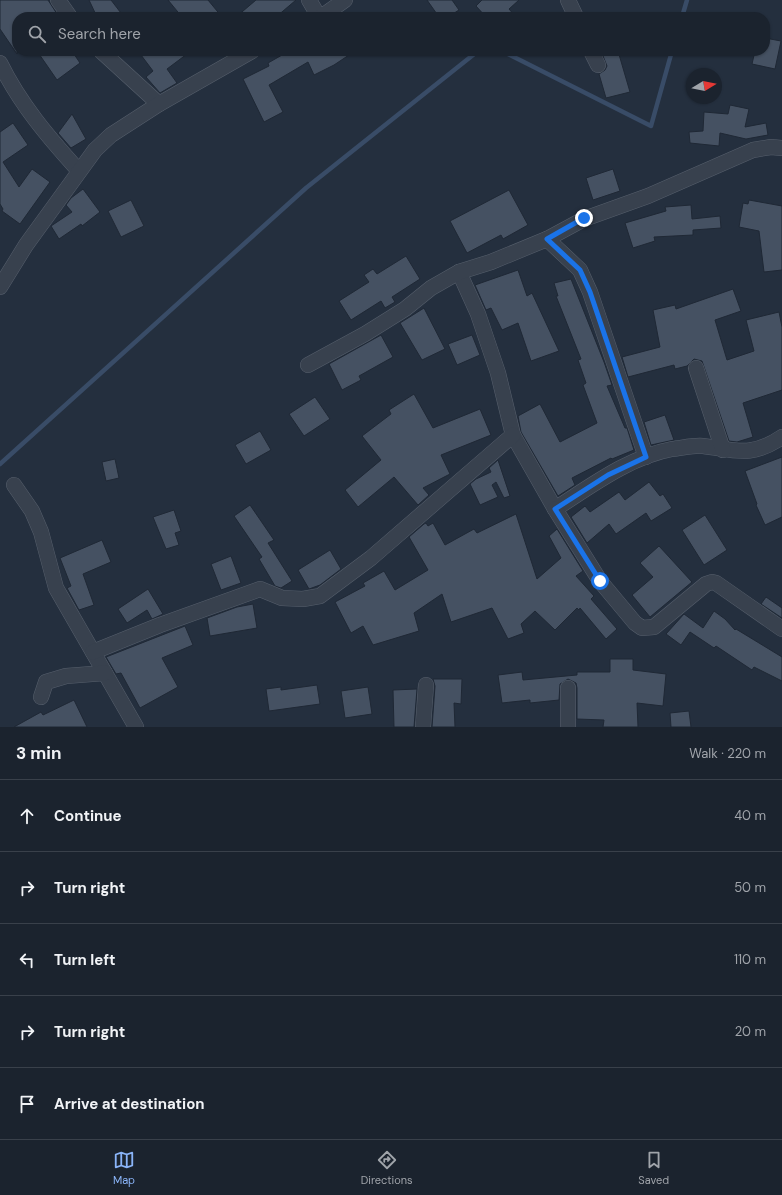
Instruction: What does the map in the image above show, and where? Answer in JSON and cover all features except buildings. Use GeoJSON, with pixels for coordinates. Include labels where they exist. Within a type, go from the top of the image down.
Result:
{"type":"FeatureCollection","features":[{"type":"Feature","properties":{"kind":"street"},"geometry":{"type":"LineString","coordinates":[[58,0],[66,12]]}},
{"type":"Feature","properties":{"kind":"street"},"geometry":{"type":"LineString","coordinates":[[309,0],[317,12]]}},
{"type":"Feature","properties":{"kind":"street"},"geometry":{"type":"LineString","coordinates":[[327,12],[345,0]]}},
{"type":"Feature","properties":{"kind":"street"},"geometry":{"type":"LineString","coordinates":[[568,0],[574,12]]}},
{"type":"Feature","properties":{"kind":"street"},"geometry":{"type":"LineString","coordinates":[[106,56],[159,104]]}},
{"type":"Feature","properties":{"kind":"street"},"geometry":{"type":"LineString","coordinates":[[0,287],[26,245],[95,150],[111,135],[159,104],[243,56]]}},
{"type":"Feature","properties":{"kind":"street"},"geometry":{"type":"LineString","coordinates":[[594,56],[598,65]]}},
{"type":"Feature","properties":{"kind":"street"},"geometry":{"type":"LineString","coordinates":[[0,63],[12,87],[48,138],[79,171]]}},
{"type":"Feature","properties":{"kind":"street"},"geometry":{"type":"LineString","coordinates":[[308,365],[365,334],[406,309],[431,288],[459,272],[491,262],[547,239],[584,218],[648,196],[753,150],[771,147],[782,148]]}},
{"type":"Feature","properties":{"kind":"street"},"geometry":{"type":"LineString","coordinates":[[547,239],[580,270],[590,292],[646,457]]}},
{"type":"Feature","properties":{"kind":"street"},"geometry":{"type":"LineString","coordinates":[[459,272],[478,314],[498,373],[513,435],[555,509],[600,581],[635,623],[642,628],[654,627],[706,584],[712,582],[716,583],[782,629]]}},
{"type":"Feature","properties":{"kind":"street"},"geometry":{"type":"LineString","coordinates":[[696,368],[723,450]]}},
{"type":"Feature","properties":{"kind":"street"},"geometry":{"type":"LineString","coordinates":[[93,652],[160,625],[260,589],[282,598],[303,599],[320,596],[371,558],[513,435]]}},
{"type":"Feature","properties":{"kind":"street"},"geometry":{"type":"LineString","coordinates":[[555,509],[608,475],[646,457],[671,449],[701,446],[723,450],[744,451],[767,447],[782,437]]}},
{"type":"Feature","properties":{"kind":"street"},"geometry":{"type":"LineString","coordinates":[[14,485],[35,518],[41,532],[56,588],[136,727]]}},
{"type":"Feature","properties":{"kind":"street"},"geometry":{"type":"LineString","coordinates":[[41,697],[46,682],[66,676],[105,673]]}},
{"type":"Feature","properties":{"kind":"street"},"geometry":{"type":"LineString","coordinates":[[423,727],[426,685]]}},
{"type":"Feature","properties":{"kind":"street"},"geometry":{"type":"LineString","coordinates":[[568,688],[568,727]]}},
{"type":"Feature","properties":{"kind":"waterway"},"geometry":{"type":"LineString","coordinates":[[683,12],[687,0]]}},
{"type":"Feature","properties":{"kind":"waterway"},"geometry":{"type":"LineString","coordinates":[[0,464],[306,188],[472,56]]}},
{"type":"Feature","properties":{"kind":"waterway"},"geometry":{"type":"LineString","coordinates":[[512,56],[651,126],[671,56]]}},
{"type":"Feature","properties":{"kind":"route"},"geometry":{"type":"LineString","coordinates":[[584,218],[547,239],[561,254],[580,270],[590,292],[646,457],[608,475],[555,509],[600,581]]}}]}
